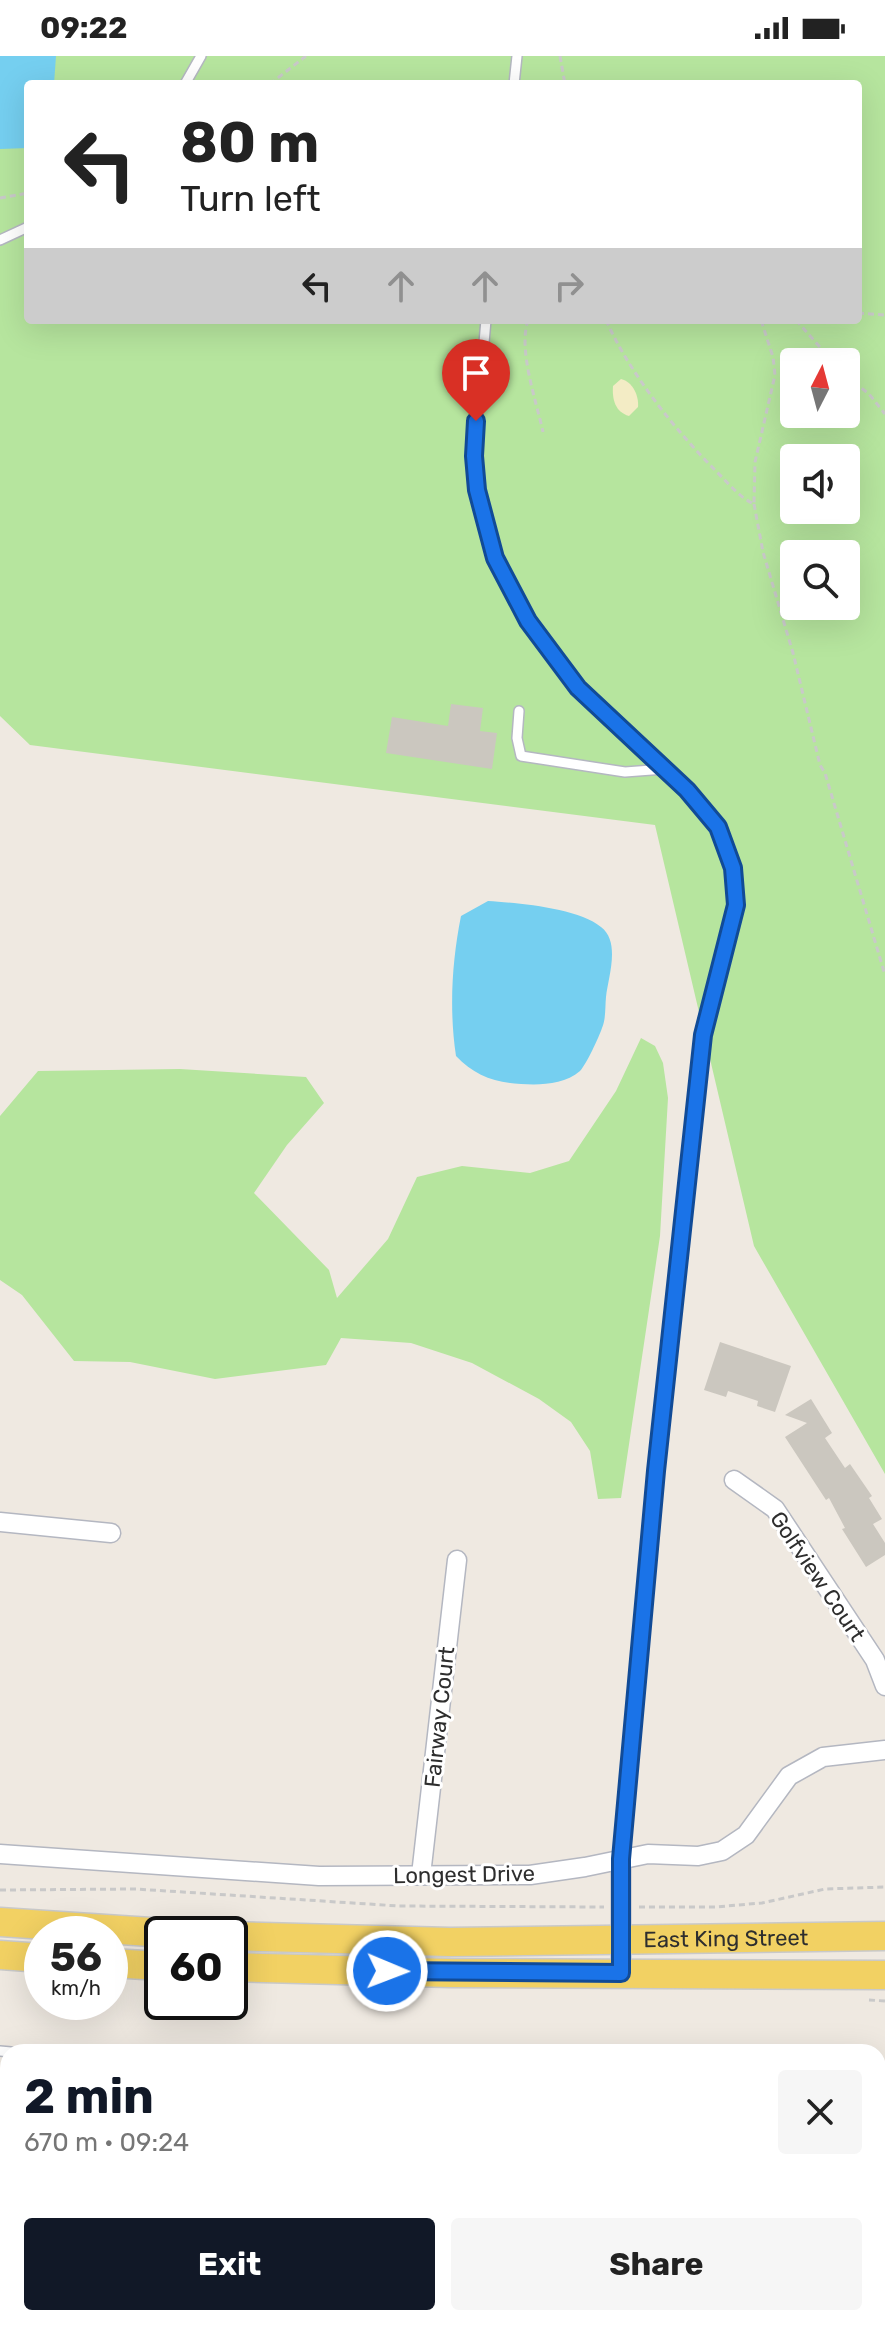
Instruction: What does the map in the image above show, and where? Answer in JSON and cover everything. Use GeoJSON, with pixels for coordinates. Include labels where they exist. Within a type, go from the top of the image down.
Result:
{"type":"FeatureCollection","features":[{"type":"Feature","properties":{"kind":"main road"},"geometry":{"type":"LineString","coordinates":[[0,1922],[144,1932]]}},
{"type":"Feature","properties":{"kind":"main road","name":"East King Street"},"geometry":{"type":"LineString","coordinates":[[248,1936],[450,1942],[885,1936]]}},
{"type":"Feature","properties":{"kind":"main road"},"geometry":{"type":"LineString","coordinates":[[0,1955],[24,1957]]}},
{"type":"Feature","properties":{"kind":"main road","name":"East King Street"},"geometry":{"type":"LineString","coordinates":[[248,1967],[450,1973],[885,1975]]}},
{"type":"Feature","properties":{"kind":"street","name":"Golfview Court"},"geometry":{"type":"LineString","coordinates":[[734,1480],[775,1509],[875,1660],[885,1686]]}},
{"type":"Feature","properties":{"kind":"street"},"geometry":{"type":"LineString","coordinates":[[0,1522],[111,1533]]}},
{"type":"Feature","properties":{"kind":"street","name":"Fairway Court"},"geometry":{"type":"LineString","coordinates":[[421,1875],[457,1560]]}},
{"type":"Feature","properties":{"kind":"street","name":"Longest Drive"},"geometry":{"type":"LineString","coordinates":[[0,1854],[319,1876],[530,1875],[648,1854],[698,1856],[722,1851],[746,1835],[789,1776],[813,1761],[823,1757],[885,1750]]}},
{"type":"Feature","properties":{"kind":"street"},"geometry":{"type":"LineString","coordinates":[[621,1859],[621,1973]]}},
{"type":"Feature","properties":{"kind":"lane"},"geometry":{"type":"LineString","coordinates":[[187,80],[201,56]]}},
{"type":"Feature","properties":{"kind":"lane"},"geometry":{"type":"LineString","coordinates":[[514,80],[517,56]]}},
{"type":"Feature","properties":{"kind":"lane"},"geometry":{"type":"LineString","coordinates":[[0,240],[24,229]]}},
{"type":"Feature","properties":{"kind":"lane"},"geometry":{"type":"LineString","coordinates":[[486,324],[474,456],[477,490],[495,558],[528,621],[578,688],[687,790],[718,827],[733,868],[736,905],[703,1035],[656,1471],[621,1859]]}},
{"type":"Feature","properties":{"kind":"lane"},"geometry":{"type":"LineString","coordinates":[[519,711],[517,738],[521,756],[625,772],[665,769]]}},
{"type":"Feature","properties":{"kind":"path"},"geometry":{"type":"LineString","coordinates":[[275,80],[306,56]]}},
{"type":"Feature","properties":{"kind":"path"},"geometry":{"type":"LineString","coordinates":[[560,56],[564,80]]}},
{"type":"Feature","properties":{"kind":"path"},"geometry":{"type":"LineString","coordinates":[[0,198],[24,194]]}},
{"type":"Feature","properties":{"kind":"path"},"geometry":{"type":"LineString","coordinates":[[862,313],[885,315]]}},
{"type":"Feature","properties":{"kind":"path"},"geometry":{"type":"LineString","coordinates":[[527,324],[525,356],[543,432]]}},
{"type":"Feature","properties":{"kind":"path"},"geometry":{"type":"LineString","coordinates":[[608,324],[666,417],[737,492],[754,504]]}},
{"type":"Feature","properties":{"kind":"path"},"geometry":{"type":"LineString","coordinates":[[762,324],[773,357],[775,375],[755,462],[754,504],[763,552],[793,653],[820,765],[825,773],[885,975]]}},
{"type":"Feature","properties":{"kind":"path"},"geometry":{"type":"LineString","coordinates":[[800,324],[821,348]]}},
{"type":"Feature","properties":{"kind":"path"},"geometry":{"type":"LineString","coordinates":[[860,387],[885,414]]}},
{"type":"Feature","properties":{"kind":"path"},"geometry":{"type":"LineString","coordinates":[[0,1890],[136,1889],[399,1906],[504,1908],[715,1907],[762,1903],[825,1889],[885,1887]]}},
{"type":"Feature","properties":{"kind":"green space"},"geometry":{"type":"Polygon","coordinates":[[[0,56],[885,56],[885,1474],[754,1246],[655,825],[30,745],[0,716],[0,56]]]}},
{"type":"Feature","properties":{"kind":"green space"},"geometry":{"type":"Polygon","coordinates":[[[641,1038],[655,1046],[663,1063],[668,1098],[660,1236],[621,1498],[598,1499],[590,1451],[571,1422],[539,1399],[472,1363],[411,1343],[341,1338],[326,1365],[215,1379],[130,1362],[74,1361],[22,1295],[0,1280],[0,1116],[38,1071],[180,1069],[306,1077],[324,1103],[287,1145],[254,1193],[329,1270],[337,1298],[388,1239],[417,1177],[462,1166],[530,1173],[569,1161],[616,1091],[641,1038]]]}},
{"type":"Feature","properties":{"kind":"sand"},"geometry":{"type":"Polygon","coordinates":[[[621,379],[632,386],[637,398],[638,407],[629,416],[620,411],[614,400],[613,386],[621,379]]]}},
{"type":"Feature","properties":{"kind":"water"},"geometry":{"type":"Polygon","coordinates":[[[0,56],[56,56],[54,80],[24,80],[24,148],[0,149],[0,56]]]}},
{"type":"Feature","properties":{"kind":"water"},"geometry":{"type":"Polygon","coordinates":[[[488,901],[531,905],[578,915],[601,927],[607,934],[612,960],[605,1017],[592,1051],[583,1068],[574,1076],[552,1083],[502,1082],[478,1073],[456,1056],[452,986],[461,916],[488,901]]]}},
{"type":"Feature","properties":{"kind":"building"},"geometry":{"type":"Polygon","coordinates":[[[451,704],[483,708],[480,731],[497,733],[492,769],[386,753],[392,717],[448,726],[451,704]]]}},
{"type":"Feature","properties":{"kind":"building"},"geometry":{"type":"Polygon","coordinates":[[[720,1342],[791,1366],[775,1412],[757,1406],[758,1401],[728,1391],[726,1397],[704,1390],[720,1342]]]}},
{"type":"Feature","properties":{"kind":"building"},"geometry":{"type":"Polygon","coordinates":[[[811,1399],[832,1433],[825,1438],[845,1468],[850,1464],[872,1496],[869,1498],[882,1519],[873,1524],[885,1543],[885,1555],[866,1567],[842,1529],[845,1528],[829,1498],[826,1500],[785,1437],[807,1423],[785,1415],[811,1399]]]}},
{"type":"Feature","properties":{"kind":"route"},"geometry":{"type":"LineString","coordinates":[[387,1971],[621,1973],[621,1859],[656,1471],[703,1035],[736,905],[733,868],[718,827],[687,790],[578,688],[528,621],[495,558],[477,490],[474,456],[476,421]]}}]}
